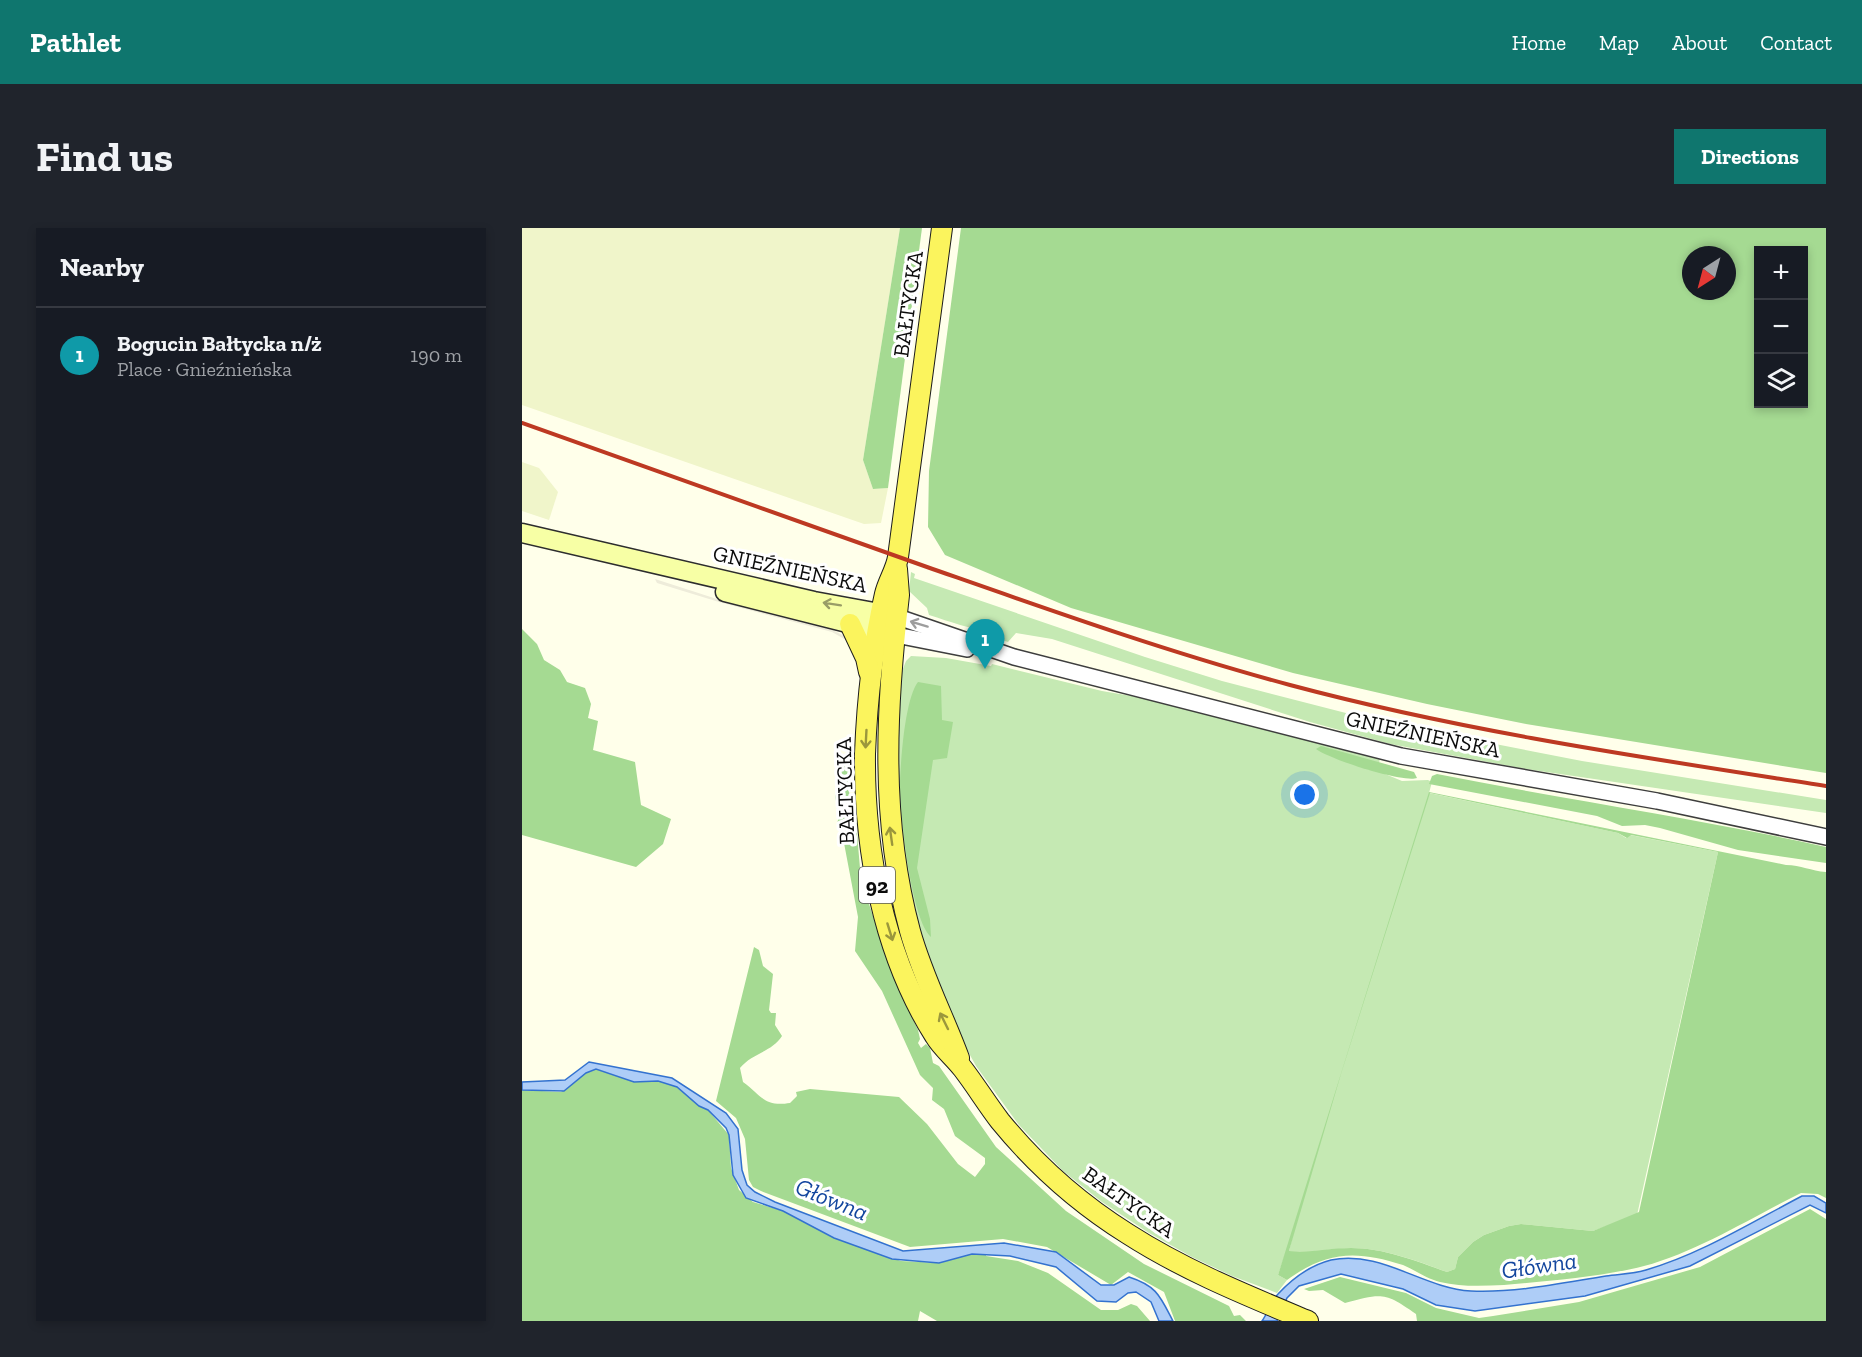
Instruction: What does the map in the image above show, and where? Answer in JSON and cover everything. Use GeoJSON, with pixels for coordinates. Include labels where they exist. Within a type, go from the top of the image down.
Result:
{"type":"FeatureCollection","features":[{"type":"Feature","properties":{"kind":"main road","name":"BAŁTYCKA"},"geometry":{"type":"LineString","coordinates":[[942,228],[888,624],[887,758],[889,823],[895,862],[921,969],[963,1069]]}},
{"type":"Feature","properties":{"kind":"main road","name":"GNIEŹNIEŃSKA"},"geometry":{"type":"LineString","coordinates":[[522,533],[814,601],[888,624]]}},
{"type":"Feature","properties":{"kind":"main road","name":"GNIEŹNIEŃSKA"},"geometry":{"type":"LineString","coordinates":[[551,540],[631,568],[850,624],[888,624]]}},
{"type":"Feature","properties":{"kind":"main road"},"geometry":{"type":"LineString","coordinates":[[850,624],[866,658],[870,681]]}},
{"type":"Feature","properties":{"kind":"main road","name":"BAŁTYCKA"},"geometry":{"type":"LineString","coordinates":[[888,624],[870,681],[866,752],[867,809],[872,855],[883,909],[899,959],[935,1037],[963,1069],[1014,1137],[1053,1177],[1088,1207],[1127,1234],[1174,1261],[1308,1321]]}},
{"type":"Feature","properties":{"kind":"street","name":"GNIEŹNIEŃSKA"},"geometry":{"type":"LineString","coordinates":[[888,624],[1401,756],[1657,801],[1826,837]]}},
{"type":"Feature","properties":{"kind":"green space"},"geometry":{"type":"Polygon","coordinates":[[[522,228],[900,228],[863,460],[873,489],[888,488],[881,523],[864,524],[522,405],[522,228]]]}},
{"type":"Feature","properties":{"kind":"green space"},"geometry":{"type":"Polygon","coordinates":[[[900,228],[922,228],[888,488],[873,489],[863,460],[900,228]]]}},
{"type":"Feature","properties":{"kind":"green space"},"geometry":{"type":"Polygon","coordinates":[[[961,228],[1826,228],[1826,773],[1526,724],[1293,673],[1071,608],[945,555],[928,527],[929,471],[961,228]]]}},
{"type":"Feature","properties":{"kind":"green space"},"geometry":{"type":"Polygon","coordinates":[[[522,462],[539,468],[558,492],[549,520],[522,511],[522,462]]]}},
{"type":"Feature","properties":{"kind":"green space"},"geometry":{"type":"Polygon","coordinates":[[[911,572],[915,574],[914,578],[1222,681],[1377,721],[1582,761],[1826,800],[1826,813],[1526,769],[1390,744],[1310,722],[1052,639],[1016,633],[1008,642],[999,639],[992,631],[968,627],[929,615],[927,608],[909,591],[911,572]]]}},
{"type":"Feature","properties":{"kind":"green space"},"geometry":{"type":"Polygon","coordinates":[[[522,629],[537,644],[544,660],[560,670],[567,682],[585,688],[591,704],[588,718],[598,721],[593,750],[635,762],[641,805],[671,819],[663,844],[636,867],[522,835],[522,629]]]}},
{"type":"Feature","properties":{"kind":"green space"},"geometry":{"type":"Polygon","coordinates":[[[911,656],[946,658],[991,666],[992,664],[1102,691],[1149,699],[1380,757],[1378,771],[1402,781],[1428,780],[1432,782],[1429,793],[1618,833],[1626,838],[1630,835],[1718,852],[1637,1215],[1593,1231],[1521,1224],[1509,1226],[1484,1235],[1473,1242],[1458,1257],[1455,1269],[1447,1272],[1376,1250],[1351,1248],[1289,1251],[1296,1223],[1278,1275],[1287,1280],[1277,1293],[1232,1276],[1192,1257],[1149,1233],[1102,1202],[1063,1171],[1019,1125],[976,1066],[953,1024],[919,936],[896,817],[899,679],[906,661],[911,656]]]}},
{"type":"Feature","properties":{"kind":"green space"},"geometry":{"type":"Polygon","coordinates":[[[918,682],[941,686],[942,720],[953,722],[947,758],[933,760],[917,868],[930,919],[931,937],[924,927],[912,888],[900,795],[904,729],[910,701],[918,682]]]}},
{"type":"Feature","properties":{"kind":"green space"},"geometry":{"type":"Polygon","coordinates":[[[1321,746],[1414,772],[1417,778],[1409,779],[1382,774],[1350,764],[1316,749],[1321,746]]]}},
{"type":"Feature","properties":{"kind":"green space"},"geometry":{"type":"Polygon","coordinates":[[[847,764],[854,768],[849,789],[855,810],[861,880],[893,976],[918,1030],[920,1039],[918,1043],[921,1048],[926,1044],[930,1048],[933,1063],[939,1066],[996,1147],[1066,1211],[1144,1264],[1229,1306],[1234,1316],[1240,1315],[1246,1321],[1175,1321],[1164,1292],[1128,1272],[1111,1285],[1047,1247],[1003,1239],[910,1247],[753,1187],[749,1180],[745,1139],[736,1118],[716,1101],[754,947],[759,950],[763,966],[773,974],[769,1010],[771,1013],[776,1013],[775,1025],[782,1036],[773,1046],[750,1059],[740,1068],[743,1082],[769,1102],[781,1104],[790,1103],[797,1096],[796,1092],[810,1089],[899,1097],[927,1124],[958,1164],[975,1177],[985,1164],[985,1158],[955,1136],[944,1109],[932,1100],[933,1088],[920,1075],[882,991],[855,951],[858,917],[844,843],[840,838],[842,826],[837,824],[842,804],[836,801],[835,797],[841,768],[847,764]]]}},
{"type":"Feature","properties":{"kind":"green space"},"geometry":{"type":"Polygon","coordinates":[[[1437,774],[1826,847],[1826,863],[1738,850],[1660,828],[1645,825],[1622,826],[1597,816],[1429,784],[1432,776],[1437,774]]]}},
{"type":"Feature","properties":{"kind":"green space"},"geometry":{"type":"Polygon","coordinates":[[[1429,792],[1826,872],[1826,1198],[1818,1194],[1801,1193],[1724,1233],[1664,1260],[1592,1276],[1504,1285],[1448,1284],[1435,1281],[1403,1265],[1371,1257],[1356,1256],[1342,1256],[1315,1263],[1287,1280],[1278,1275],[1429,792]],[[1430,793],[1341,1074],[1289,1251],[1351,1248],[1376,1250],[1447,1272],[1455,1269],[1458,1257],[1473,1242],[1484,1235],[1509,1226],[1521,1224],[1593,1231],[1639,1212],[1718,852],[1631,835],[1627,838],[1618,833],[1430,793]]]}},
{"type":"Feature","properties":{"kind":"green space"},"geometry":{"type":"Polygon","coordinates":[[[596,1069],[634,1082],[658,1081],[677,1087],[699,1106],[708,1110],[729,1135],[731,1168],[739,1190],[753,1202],[783,1211],[834,1238],[901,1261],[939,1263],[963,1255],[986,1253],[986,1256],[1018,1261],[1048,1273],[1101,1310],[1118,1310],[1131,1304],[1137,1306],[1150,1321],[937,1321],[920,1311],[918,1321],[522,1321],[522,1090],[561,1092],[586,1073],[596,1069]]]}},
{"type":"Feature","properties":{"kind":"green space"},"geometry":{"type":"Polygon","coordinates":[[[1810,1209],[1826,1219],[1826,1321],[1417,1321],[1416,1314],[1383,1296],[1367,1297],[1345,1303],[1323,1290],[1304,1289],[1340,1277],[1406,1293],[1436,1308],[1479,1318],[1493,1316],[1579,1302],[1700,1267],[1810,1209]]]}},
{"type":"Feature","properties":{"kind":"shaded area"},"geometry":{"type":"Polygon","coordinates":[[[655,579],[720,600],[833,630],[846,637],[855,650],[846,640],[832,632],[719,602],[657,583],[655,579]]]}},
{"type":"Feature","properties":{"kind":"water"},"geometry":{"type":"Polygon","coordinates":[[[589,1062],[672,1078],[726,1113],[738,1129],[742,1170],[747,1185],[755,1192],[775,1202],[903,1251],[1004,1243],[1056,1252],[1101,1285],[1114,1285],[1129,1277],[1146,1284],[1161,1298],[1173,1321],[1159,1321],[1151,1302],[1136,1292],[1128,1293],[1116,1302],[1097,1301],[1056,1267],[1010,1256],[972,1254],[939,1263],[892,1259],[834,1238],[783,1211],[746,1198],[733,1175],[729,1135],[726,1128],[708,1110],[699,1106],[677,1087],[658,1081],[634,1082],[596,1069],[586,1073],[564,1091],[522,1090],[522,1082],[565,1080],[589,1062]]]}},
{"type":"Feature","properties":{"kind":"water"},"geometry":{"type":"Polygon","coordinates":[[[1802,1196],[1814,1196],[1826,1203],[1826,1213],[1810,1205],[1690,1266],[1585,1296],[1475,1311],[1436,1305],[1403,1289],[1341,1274],[1299,1286],[1287,1298],[1277,1321],[1262,1321],[1276,1297],[1289,1283],[1309,1269],[1331,1260],[1350,1258],[1368,1260],[1436,1283],[1471,1291],[1539,1287],[1646,1270],[1726,1237],[1802,1196]]]}},
{"type":"Feature","properties":{"kind":"railway"},"geometry":{"type":"LineString","coordinates":[[522,423],[1062,614],[1198,659],[1290,685],[1423,717],[1557,743],[1826,786]]}},
{"type":"Feature","properties":{"kind":"place","name":"Bogucin Bałtycka n/ż"},"geometry":{"type":"Point","coordinates":[985,669]}},
{"type":"Feature","properties":{"kind":"water label","name":"Główna"},"geometry":{"type":"Point","coordinates":[832,1199]}},
{"type":"Feature","properties":{"kind":"water label","name":"Główna"},"geometry":{"type":"Point","coordinates":[1539,1265]}}]}
